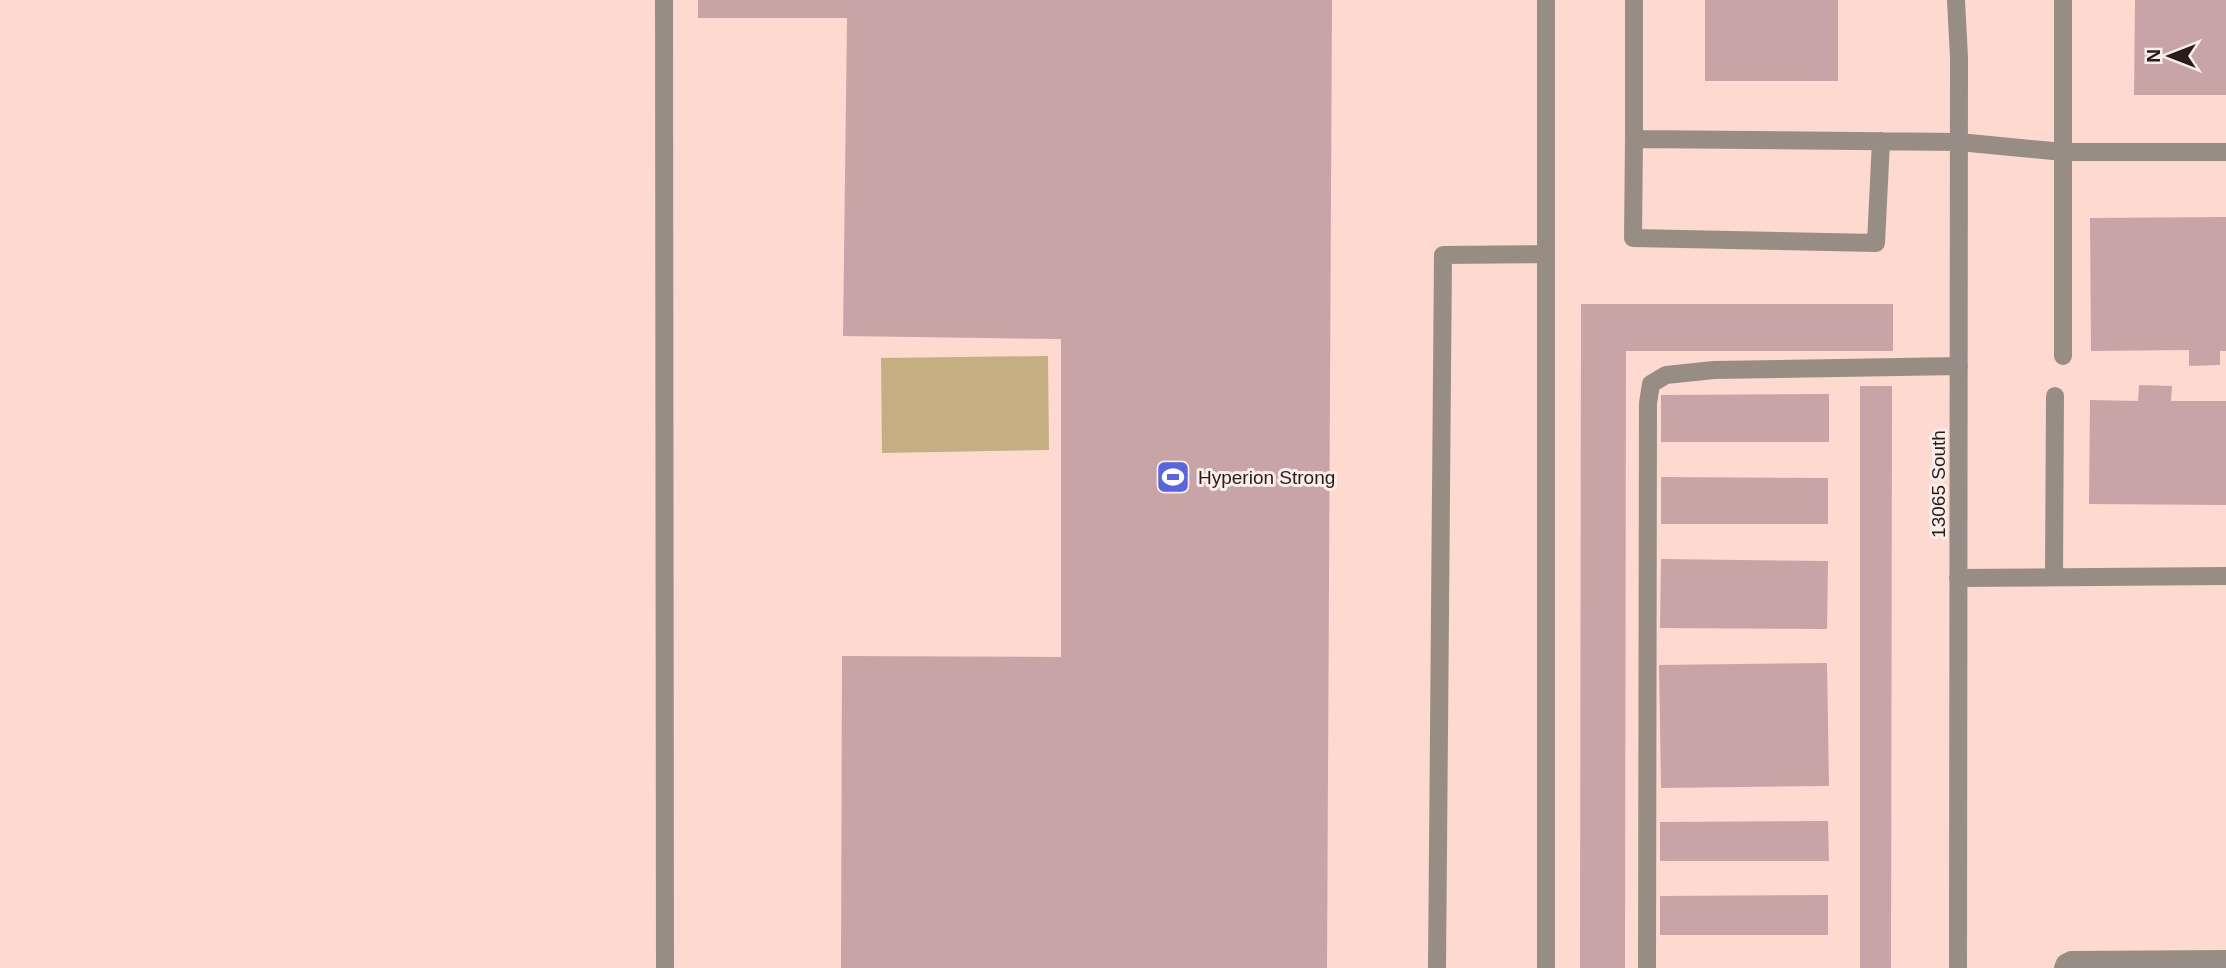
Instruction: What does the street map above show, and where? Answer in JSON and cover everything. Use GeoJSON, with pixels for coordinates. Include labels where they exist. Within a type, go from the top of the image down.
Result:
{"type":"FeatureCollection","features":[{"type":"Feature","properties":{"kind":"street"},"geometry":{"type":"LineString","coordinates":[[664,0],[665,968]]}},
{"type":"Feature","properties":{"kind":"street"},"geometry":{"type":"LineString","coordinates":[[1546,0],[1546,968]]}},
{"type":"Feature","properties":{"kind":"street"},"geometry":{"type":"LineString","coordinates":[[1634,0],[1633,238],[1876,243],[1881,141]]}},
{"type":"Feature","properties":{"kind":"street","name":"13065 South"},"geometry":{"type":"LineString","coordinates":[[1956,0],[1959,58],[1958,968]]}},
{"type":"Feature","properties":{"kind":"street"},"geometry":{"type":"LineString","coordinates":[[2063,0],[2063,356]]}},
{"type":"Feature","properties":{"kind":"street"},"geometry":{"type":"LineString","coordinates":[[1634,139],[1959,142],[2063,152],[2226,152]]}},
{"type":"Feature","properties":{"kind":"street"},"geometry":{"type":"LineString","coordinates":[[1437,968],[1443,255],[1545,254]]}},
{"type":"Feature","properties":{"kind":"street"},"geometry":{"type":"LineString","coordinates":[[1647,968],[1648,403],[1651,384],[1666,375],[1714,370],[1959,366]]}},
{"type":"Feature","properties":{"kind":"street"},"geometry":{"type":"LineString","coordinates":[[2053,577],[2055,396]]}},
{"type":"Feature","properties":{"kind":"street"},"geometry":{"type":"LineString","coordinates":[[1958,578],[2226,576]]}},
{"type":"Feature","properties":{"kind":"street"},"geometry":{"type":"LineString","coordinates":[[2063,968],[2065,963],[2071,960],[2226,959]]}},
{"type":"Feature","properties":{"kind":"shaded area"},"geometry":{"type":"Polygon","coordinates":[[[1048,356],[1049,450],[882,453],[881,358],[1048,356]]]}},
{"type":"Feature","properties":{"kind":"building"},"geometry":{"type":"Polygon","coordinates":[[[698,0],[1332,0],[1327,968],[841,968],[842,656],[1061,657],[1061,339],[843,336],[847,18],[698,18],[698,0]]]}},
{"type":"Feature","properties":{"kind":"building"},"geometry":{"type":"Polygon","coordinates":[[[1705,0],[1838,0],[1838,81],[1705,81],[1705,0]]]}},
{"type":"Feature","properties":{"kind":"building"},"geometry":{"type":"Polygon","coordinates":[[[2135,0],[2226,0],[2226,95],[2134,95],[2135,0]]]}},
{"type":"Feature","properties":{"kind":"building"},"geometry":{"type":"Polygon","coordinates":[[[2226,217],[2226,351],[2220,351],[2220,365],[2189,366],[2189,350],[2091,351],[2090,218],[2226,217]]]}},
{"type":"Feature","properties":{"kind":"building"},"geometry":{"type":"Polygon","coordinates":[[[1581,304],[1893,304],[1893,351],[1626,351],[1625,968],[1580,968],[1581,304]]]}},
{"type":"Feature","properties":{"kind":"building"},"geometry":{"type":"Polygon","coordinates":[[[2139,385],[2172,386],[2171,401],[2226,401],[2226,505],[2089,504],[2090,400],[2138,401],[2139,385]]]}},
{"type":"Feature","properties":{"kind":"building"},"geometry":{"type":"Polygon","coordinates":[[[1860,386],[1892,386],[1891,968],[1860,968],[1860,386]]]}},
{"type":"Feature","properties":{"kind":"building"},"geometry":{"type":"Polygon","coordinates":[[[1829,394],[1829,442],[1661,442],[1661,395],[1829,394]]]}},
{"type":"Feature","properties":{"kind":"building"},"geometry":{"type":"Polygon","coordinates":[[[1661,477],[1828,478],[1828,524],[1661,524],[1661,477]]]}},
{"type":"Feature","properties":{"kind":"building"},"geometry":{"type":"Polygon","coordinates":[[[1661,559],[1828,561],[1827,629],[1660,628],[1661,559]]]}},
{"type":"Feature","properties":{"kind":"building"},"geometry":{"type":"Polygon","coordinates":[[[1827,663],[1829,786],[1661,788],[1659,665],[1827,663]]]}},
{"type":"Feature","properties":{"kind":"building"},"geometry":{"type":"Polygon","coordinates":[[[1828,821],[1829,861],[1660,861],[1660,822],[1828,821]]]}},
{"type":"Feature","properties":{"kind":"building"},"geometry":{"type":"Polygon","coordinates":[[[1828,895],[1828,935],[1660,935],[1660,896],[1828,895]]]}},
{"type":"Feature","properties":{"kind":"place","name":"Hyperion Strong"},"geometry":{"type":"Point","coordinates":[1173,477]}}]}
